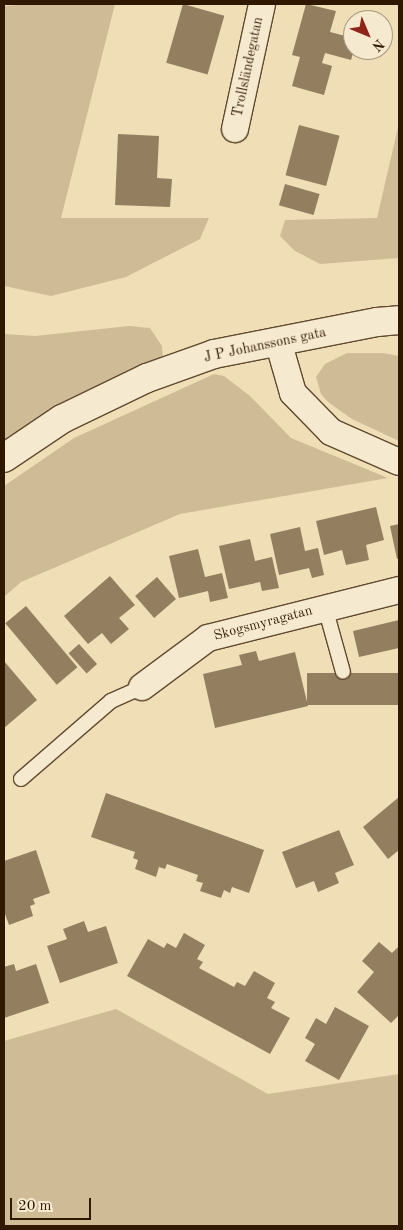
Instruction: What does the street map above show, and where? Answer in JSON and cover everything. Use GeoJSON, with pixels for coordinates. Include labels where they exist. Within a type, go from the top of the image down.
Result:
{"type":"FeatureCollection","features":[{"type":"Feature","properties":{"kind":"street","name":"Trollsländegatan"},"geometry":{"type":"LineString","coordinates":[[235,129],[262,4]]}},
{"type":"Feature","properties":{"kind":"street","name":"J P Johanssons gata"},"geometry":{"type":"LineString","coordinates":[[4,458],[62,419],[147,378],[214,354],[377,322],[399,320]]}},
{"type":"Feature","properties":{"kind":"street"},"geometry":{"type":"LineString","coordinates":[[278,341],[293,393],[331,432],[399,462]]}},
{"type":"Feature","properties":{"kind":"street","name":"Skogsmyragatan"},"geometry":{"type":"LineString","coordinates":[[142,687],[208,638],[325,607],[399,590]]}},
{"type":"Feature","properties":{"kind":"lane"},"geometry":{"type":"LineString","coordinates":[[325,607],[342,672]]}},
{"type":"Feature","properties":{"kind":"lane"},"geometry":{"type":"LineString","coordinates":[[21,778],[111,701],[142,687]]}},
{"type":"Feature","properties":{"kind":"shaded area"},"geometry":{"type":"Polygon","coordinates":[[[115,4],[61,218],[209,218],[200,239],[126,277],[51,296],[4,286],[4,6],[115,4]]]}},
{"type":"Feature","properties":{"kind":"shaded area"},"geometry":{"type":"Polygon","coordinates":[[[399,123],[399,258],[320,264],[295,251],[280,236],[285,220],[377,218],[399,123]]]}},
{"type":"Feature","properties":{"kind":"shaded area"},"geometry":{"type":"Polygon","coordinates":[[[129,326],[150,328],[162,346],[163,358],[57,406],[4,442],[4,334],[35,336],[129,326]]]}},
{"type":"Feature","properties":{"kind":"shaded area"},"geometry":{"type":"Polygon","coordinates":[[[347,353],[383,353],[399,356],[399,441],[352,419],[328,402],[321,394],[316,377],[325,364],[347,353]]]}},
{"type":"Feature","properties":{"kind":"shaded area"},"geometry":{"type":"Polygon","coordinates":[[[214,374],[224,376],[250,396],[291,438],[388,478],[180,514],[21,582],[4,597],[4,486],[74,438],[214,374]]]}},
{"type":"Feature","properties":{"kind":"shaded area"},"geometry":{"type":"Polygon","coordinates":[[[116,1009],[268,1094],[399,1074],[399,1226],[4,1226],[4,1041],[116,1009]]]}},
{"type":"Feature","properties":{"kind":"building"},"geometry":{"type":"Polygon","coordinates":[[[183,4],[224,16],[208,74],[166,63],[183,4]]]}},
{"type":"Feature","properties":{"kind":"building"},"geometry":{"type":"Polygon","coordinates":[[[306,4],[336,11],[330,32],[343,35],[343,58],[325,53],[322,63],[332,66],[324,95],[292,86],[300,57],[292,55],[306,4]]]}},
{"type":"Feature","properties":{"kind":"building"},"geometry":{"type":"Polygon","coordinates":[[[299,125],[340,136],[326,186],[286,175],[299,125]]]}},
{"type":"Feature","properties":{"kind":"building"},"geometry":{"type":"Polygon","coordinates":[[[118,134],[159,136],[157,178],[172,179],[170,207],[115,205],[118,134]]]}},
{"type":"Feature","properties":{"kind":"building"},"geometry":{"type":"Polygon","coordinates":[[[285,184],[320,194],[314,215],[279,205],[285,184]]]}},
{"type":"Feature","properties":{"kind":"building"},"geometry":{"type":"Polygon","coordinates":[[[376,507],[384,540],[366,545],[369,560],[346,565],[342,550],[324,555],[316,521],[376,507]]]}},
{"type":"Feature","properties":{"kind":"building"},"geometry":{"type":"Polygon","coordinates":[[[399,524],[399,558],[397,559],[390,526],[399,524]]]}},
{"type":"Feature","properties":{"kind":"building"},"geometry":{"type":"Polygon","coordinates":[[[300,527],[305,551],[318,548],[324,575],[312,578],[309,568],[279,575],[270,534],[300,527]]]}},
{"type":"Feature","properties":{"kind":"building"},"geometry":{"type":"Polygon","coordinates":[[[250,539],[255,561],[272,557],[279,588],[262,591],[260,582],[229,589],[219,546],[250,539]]]}},
{"type":"Feature","properties":{"kind":"building"},"geometry":{"type":"Polygon","coordinates":[[[198,549],[205,577],[222,573],[228,598],[210,602],[208,591],[179,598],[169,556],[198,549]]]}},
{"type":"Feature","properties":{"kind":"building"},"geometry":{"type":"Polygon","coordinates":[[[110,576],[135,605],[119,618],[129,629],[111,644],[102,633],[88,644],[64,616],[110,576]]]}},
{"type":"Feature","properties":{"kind":"building"},"geometry":{"type":"Polygon","coordinates":[[[157,577],[176,599],[154,618],[135,596],[157,577]]]}},
{"type":"Feature","properties":{"kind":"building"},"geometry":{"type":"Polygon","coordinates":[[[26,606],[77,667],[57,685],[5,623],[26,606]]]}},
{"type":"Feature","properties":{"kind":"building"},"geometry":{"type":"Polygon","coordinates":[[[399,620],[399,648],[359,657],[353,631],[399,620]]]}},
{"type":"Feature","properties":{"kind":"building"},"geometry":{"type":"Polygon","coordinates":[[[79,644],[97,664],[87,673],[69,653],[79,644]]]}},
{"type":"Feature","properties":{"kind":"building"},"geometry":{"type":"Polygon","coordinates":[[[256,651],[259,661],[295,652],[308,706],[215,728],[203,674],[242,665],[239,655],[256,651]]]}},
{"type":"Feature","properties":{"kind":"building"},"geometry":{"type":"Polygon","coordinates":[[[4,661],[37,700],[4,728],[4,661]]]}},
{"type":"Feature","properties":{"kind":"building"},"geometry":{"type":"Polygon","coordinates":[[[307,673],[399,673],[399,705],[307,705],[307,673]]]}},
{"type":"Feature","properties":{"kind":"building"},"geometry":{"type":"Polygon","coordinates":[[[106,793],[264,850],[249,893],[232,887],[230,893],[224,890],[221,898],[200,891],[203,883],[196,881],[198,875],[167,864],[165,869],[159,867],[156,877],[135,869],[138,860],[133,858],[135,852],[91,837],[106,793]]]}},
{"type":"Feature","properties":{"kind":"building"},"geometry":{"type":"Polygon","coordinates":[[[399,797],[399,850],[388,859],[363,827],[399,797]]]}},
{"type":"Feature","properties":{"kind":"building"},"geometry":{"type":"Polygon","coordinates":[[[339,830],[354,865],[335,873],[339,883],[318,892],[314,881],[296,888],[282,852],[339,830]]]}},
{"type":"Feature","properties":{"kind":"building"},"geometry":{"type":"Polygon","coordinates":[[[36,850],[50,893],[33,899],[35,904],[30,906],[33,916],[9,925],[4,915],[4,861],[36,850]]]}},
{"type":"Feature","properties":{"kind":"building"},"geometry":{"type":"Polygon","coordinates":[[[84,921],[88,932],[106,926],[118,963],[60,983],[47,946],[67,939],[63,929],[84,921]]]}},
{"type":"Feature","properties":{"kind":"building"},"geometry":{"type":"Polygon","coordinates":[[[184,933],[205,945],[197,959],[203,962],[199,968],[234,987],[237,982],[245,986],[254,971],[275,983],[267,998],[275,1002],[271,1008],[290,1018],[270,1054],[127,976],[148,939],[164,948],[167,943],[176,948],[184,933]]]}},
{"type":"Feature","properties":{"kind":"building"},"geometry":{"type":"Polygon","coordinates":[[[379,942],[392,953],[399,946],[399,1015],[391,1023],[357,992],[374,972],[362,961],[379,942]]]}},
{"type":"Feature","properties":{"kind":"building"},"geometry":{"type":"Polygon","coordinates":[[[14,964],[16,971],[36,964],[49,1003],[4,1018],[4,967],[14,964]]]}},
{"type":"Feature","properties":{"kind":"building"},"geometry":{"type":"Polygon","coordinates":[[[335,1007],[369,1026],[339,1080],[305,1061],[315,1044],[305,1038],[316,1018],[326,1024],[335,1007]]]}}]}
